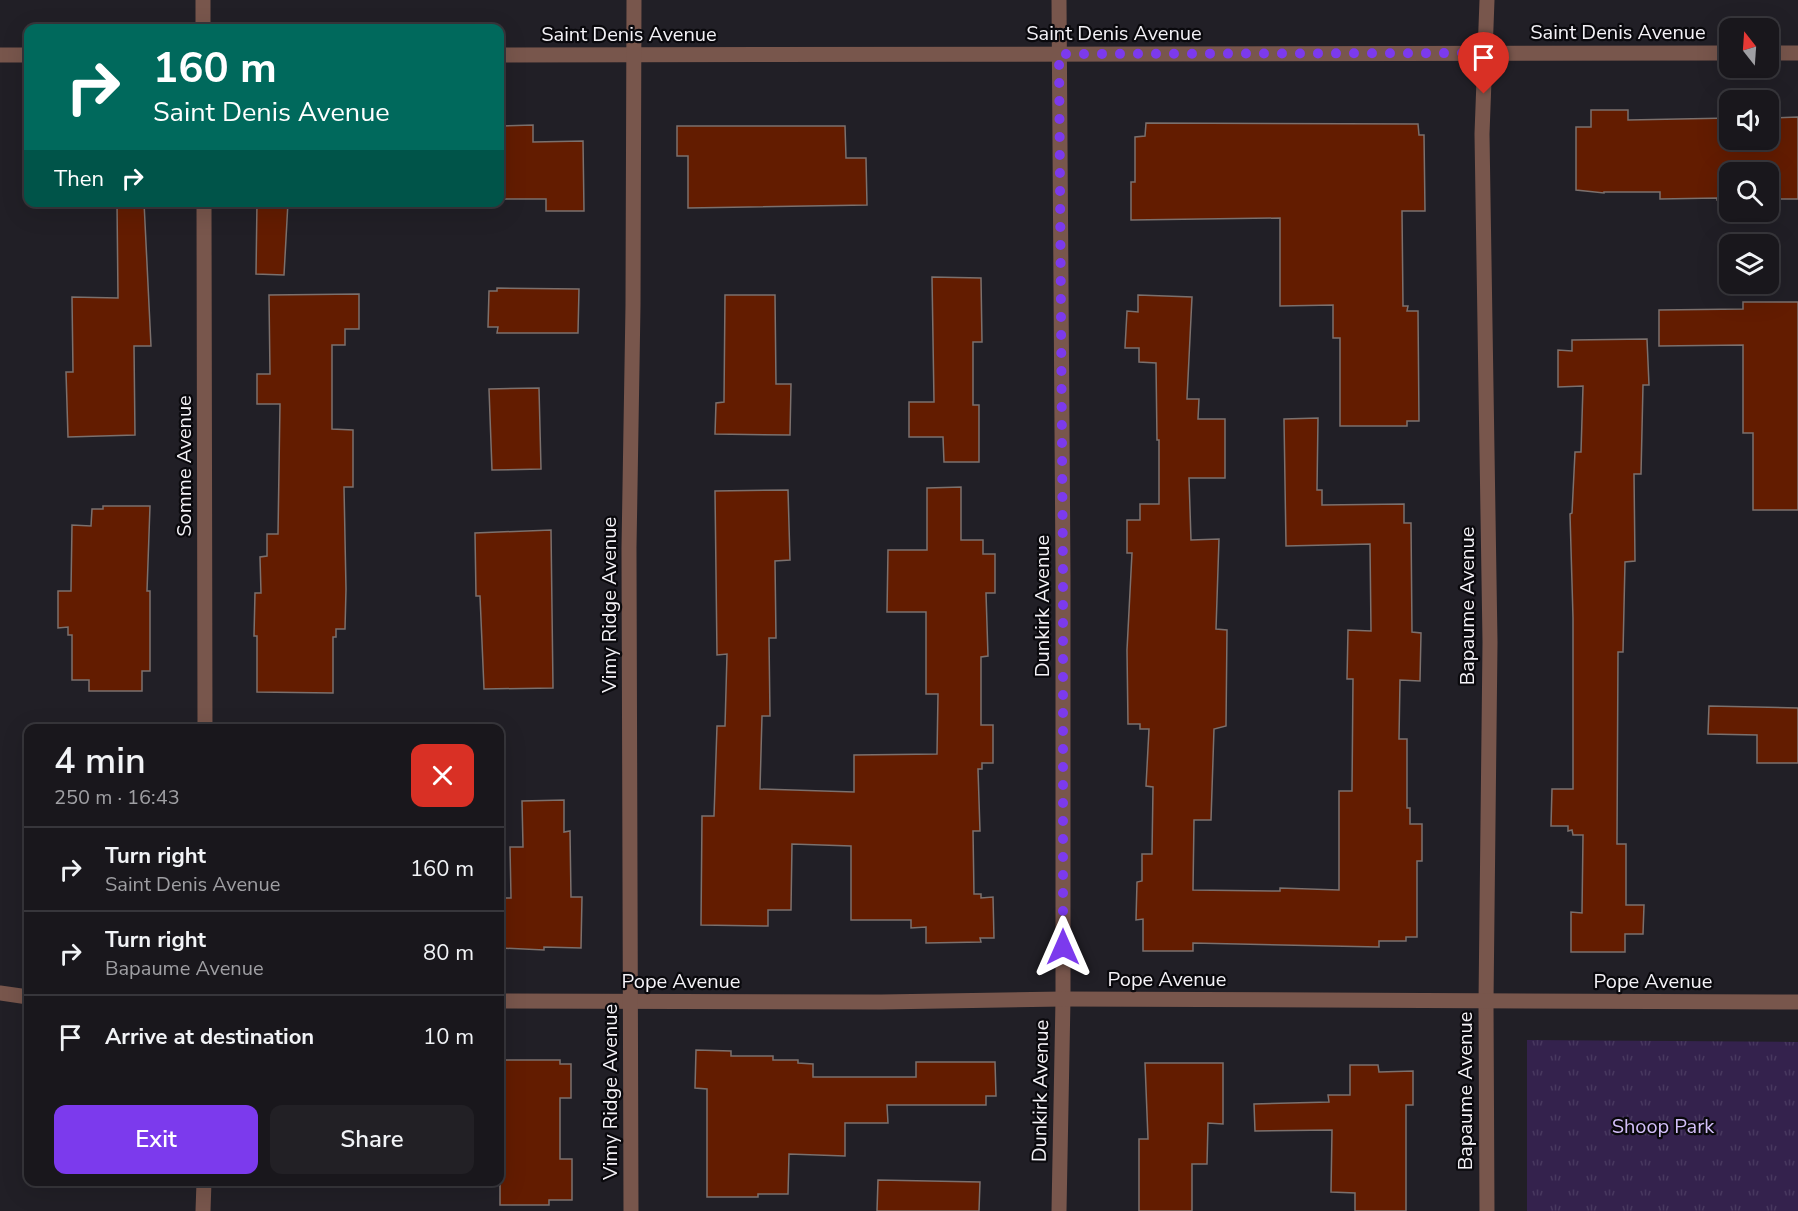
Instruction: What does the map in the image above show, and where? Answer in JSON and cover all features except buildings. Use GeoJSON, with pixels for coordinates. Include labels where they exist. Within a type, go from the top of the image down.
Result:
{"type":"FeatureCollection","features":[{"type":"Feature","properties":{"kind":"street"},"geometry":{"type":"LineString","coordinates":[[203,0],[203,24]]}},
{"type":"Feature","properties":{"kind":"street","name":"Vimy Ridge Avenue"},"geometry":{"type":"LineString","coordinates":[[631,1211],[629,548],[634,0]]}},
{"type":"Feature","properties":{"kind":"street","name":"Dunkirk Avenue"},"geometry":{"type":"LineString","coordinates":[[1059,0],[1063,575],[1063,999],[1059,1211]]}},
{"type":"Feature","properties":{"kind":"street","name":"Bapaume Avenue"},"geometry":{"type":"LineString","coordinates":[[1486,0],[1482,134],[1490,642],[1486,1002],[1487,1211]]}},
{"type":"Feature","properties":{"kind":"street","name":"Saint Denis Avenue"},"geometry":{"type":"LineString","coordinates":[[504,55],[1719,53]]}},
{"type":"Feature","properties":{"kind":"street"},"geometry":{"type":"LineString","coordinates":[[1779,53],[1798,53]]}},
{"type":"Feature","properties":{"kind":"street"},"geometry":{"type":"LineString","coordinates":[[0,55],[24,55]]}},
{"type":"Feature","properties":{"kind":"street","name":"Somme Avenue"},"geometry":{"type":"LineString","coordinates":[[204,207],[205,724]]}},
{"type":"Feature","properties":{"kind":"street"},"geometry":{"type":"LineString","coordinates":[[0,993],[24,996]]}},
{"type":"Feature","properties":{"kind":"street","name":"Pope Avenue"},"geometry":{"type":"LineString","coordinates":[[504,1001],[880,1002],[1063,999],[1798,1002]]}},
{"type":"Feature","properties":{"kind":"street"},"geometry":{"type":"LineString","coordinates":[[204,1186],[204,1211]]}},
{"type":"Feature","properties":{"kind":"green space","name":"Shoop Park"},"geometry":{"type":"Polygon","coordinates":[[[1527,1040],[1798,1042],[1798,1211],[1527,1211],[1527,1040]]]}},
{"type":"Feature","properties":{"kind":"route"},"geometry":{"type":"LineString","coordinates":[[1063,947],[1059,54],[1485,53],[1484,94]]}}]}
